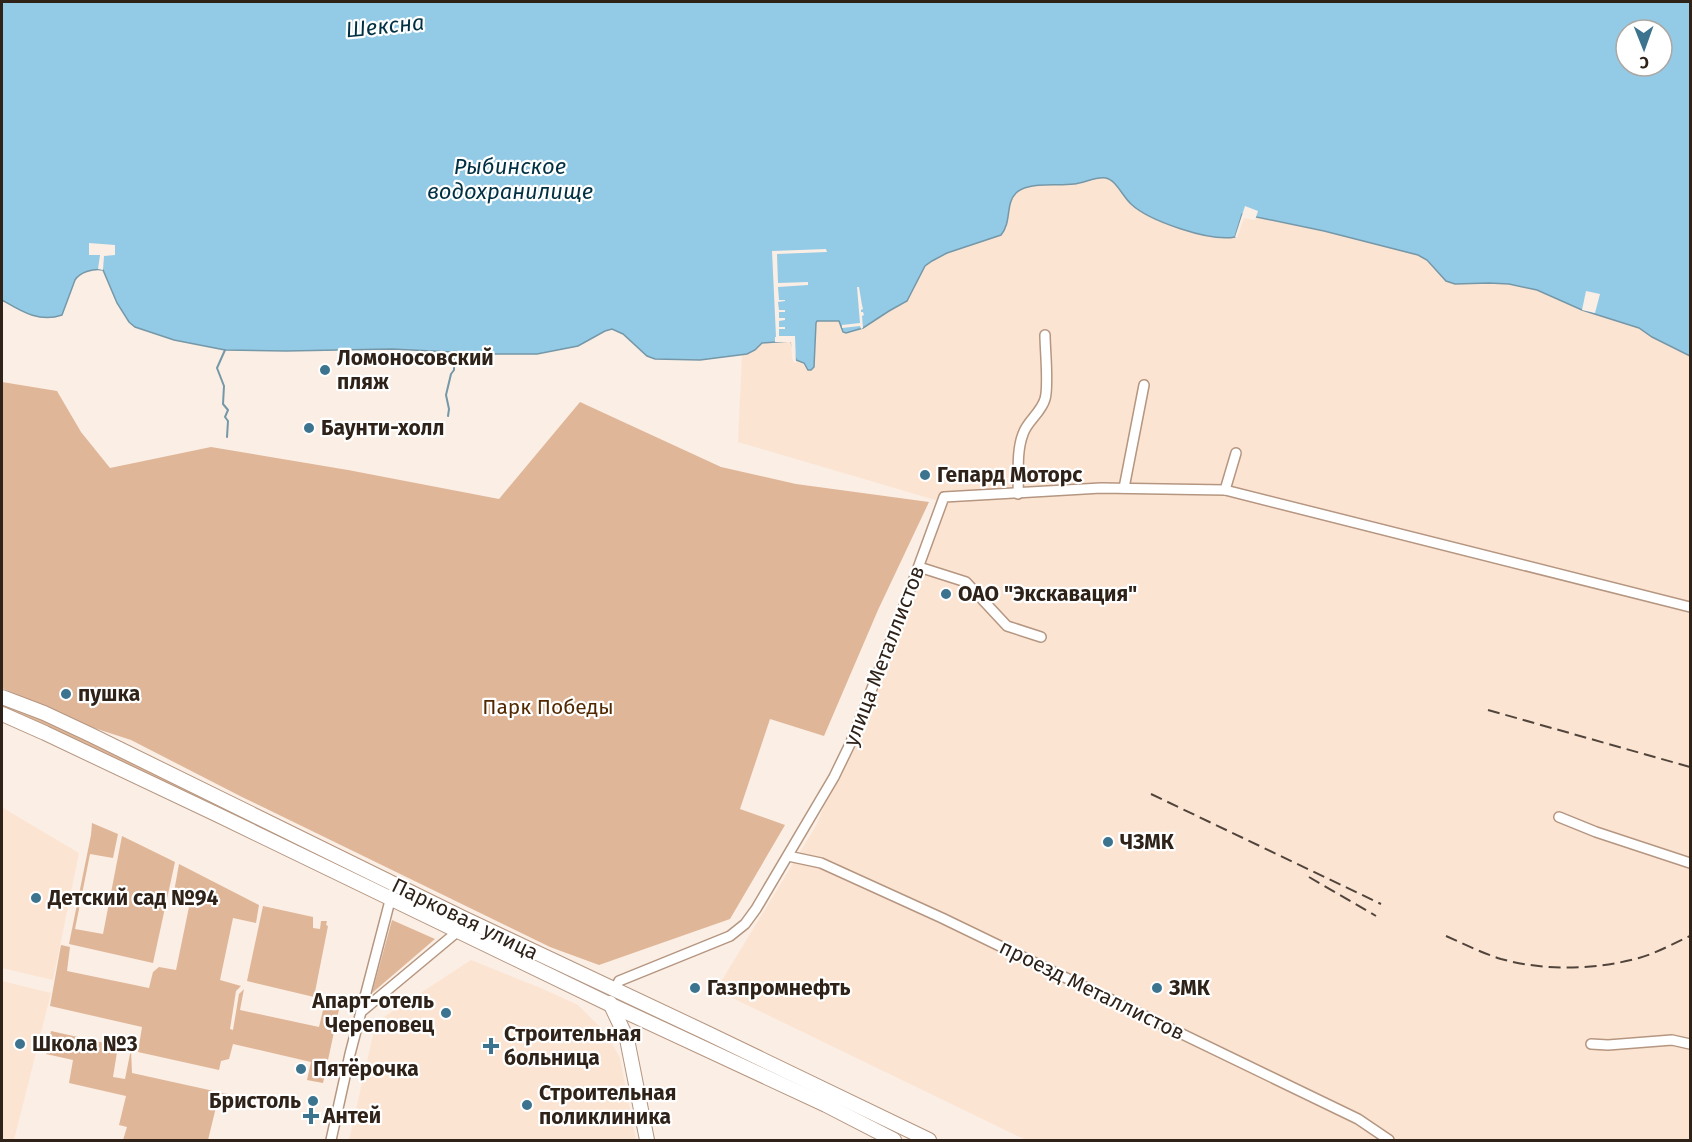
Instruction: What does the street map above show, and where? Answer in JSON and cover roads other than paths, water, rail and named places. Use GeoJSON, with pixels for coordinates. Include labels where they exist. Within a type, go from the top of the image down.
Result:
{"type":"FeatureCollection","features":[{"type":"Feature","properties":{"kind":"main road","name":"Парковая улица"},"geometry":{"type":"LineString","coordinates":[[2,697],[91,735],[463,918],[929,1140]]}},
{"type":"Feature","properties":{"kind":"main road","name":"Парковая улица"},"geometry":{"type":"LineString","coordinates":[[2,714],[99,758],[609,1005],[826,1105],[894,1140]]}},
{"type":"Feature","properties":{"kind":"main road"},"geometry":{"type":"LineString","coordinates":[[615,990],[609,1005],[627,1039],[647,1140]]}},
{"type":"Feature","properties":{"kind":"street"},"geometry":{"type":"LineString","coordinates":[[1018,494],[1020,445],[1023,431],[1041,409],[1046,396],[1045,335]]}},
{"type":"Feature","properties":{"kind":"street"},"geometry":{"type":"LineString","coordinates":[[1124,488],[1144,385]]}},
{"type":"Feature","properties":{"kind":"street"},"geometry":{"type":"LineString","coordinates":[[1225,490],[1236,453]]}},
{"type":"Feature","properties":{"kind":"street","name":"улица Металлистов"},"geometry":{"type":"LineString","coordinates":[[615,990],[619,981],[730,936],[746,924],[834,777],[851,742],[944,497],[1101,488],[1225,490],[1690,607]]}},
{"type":"Feature","properties":{"kind":"street"},"geometry":{"type":"LineString","coordinates":[[919,567],[966,582],[1006,626],[1041,637]]}},
{"type":"Feature","properties":{"kind":"street"},"geometry":{"type":"LineString","coordinates":[[1559,817],[1596,832],[1690,863]]}},
{"type":"Feature","properties":{"kind":"street","name":"проезд Металлистов"},"geometry":{"type":"LineString","coordinates":[[788,855],[821,862],[942,918],[1358,1119],[1389,1140]]}},
{"type":"Feature","properties":{"kind":"street"},"geometry":{"type":"LineString","coordinates":[[331,1140],[389,899],[395,885]]}},
{"type":"Feature","properties":{"kind":"street"},"geometry":{"type":"LineString","coordinates":[[361,1012],[457,932],[463,918]]}},
{"type":"Feature","properties":{"kind":"street"},"geometry":{"type":"LineString","coordinates":[[1591,1044],[1608,1045],[1672,1040],[1690,1044]]}},
{"type":"Feature","properties":{"kind":"water","name":"Рыбинское водохранилище"},"geometry":{"type":"Polygon","coordinates":[[[2,2],[1690,2],[1690,356],[1639,328],[1582,310],[1537,290],[1509,284],[1455,284],[1446,281],[1427,260],[1418,255],[1324,231],[1242,214],[1235,237],[1224,238],[1180,229],[1140,211],[1128,201],[1110,179],[1106,178],[1074,184],[1025,188],[1013,197],[1001,235],[947,253],[932,261],[925,266],[907,301],[863,328],[846,333],[843,332],[839,321],[817,321],[814,367],[811,370],[808,370],[804,363],[796,360],[791,341],[762,343],[747,354],[700,360],[655,359],[647,356],[623,334],[612,329],[578,346],[537,354],[392,349],[225,350],[174,340],[135,327],[117,303],[103,270],[88,271],[77,277],[62,315],[46,318],[23,312],[2,300],[2,2]]]}},
{"type":"Feature","properties":{"kind":"waterway"},"geometry":{"type":"LineString","coordinates":[[225,350],[217,368],[224,386],[223,404],[228,410],[225,417],[228,421],[227,437]]}},
{"type":"Feature","properties":{"kind":"waterway"},"geometry":{"type":"LineString","coordinates":[[448,416],[446,395],[454,370],[454,351]]}},
{"type":"Feature","properties":{"kind":"railway"},"geometry":{"type":"LineString","coordinates":[[1488,710],[1690,767]]}},
{"type":"Feature","properties":{"kind":"railway"},"geometry":{"type":"LineString","coordinates":[[1151,794],[1381,904]]}},
{"type":"Feature","properties":{"kind":"railway"},"geometry":{"type":"LineString","coordinates":[[1309,877],[1376,916]]}},
{"type":"Feature","properties":{"kind":"railway"},"geometry":{"type":"LineString","coordinates":[[1446,936],[1501,959],[1535,966],[1570,968],[1605,965],[1639,958],[1690,936]]}},
{"type":"Feature","properties":{"kind":"place","name":"Ломоносовский пляж"},"geometry":{"type":"Point","coordinates":[325,370]}},
{"type":"Feature","properties":{"kind":"place","name":"Баунти-холл"},"geometry":{"type":"Point","coordinates":[309,428]}},
{"type":"Feature","properties":{"kind":"place","name":"Гепард Моторс"},"geometry":{"type":"Point","coordinates":[925,475]}},
{"type":"Feature","properties":{"kind":"place","name":"ОАО \"Экскавация\""},"geometry":{"type":"Point","coordinates":[946,594]}},
{"type":"Feature","properties":{"kind":"place","name":"пушка"},"geometry":{"type":"Point","coordinates":[66,694]}},
{"type":"Feature","properties":{"kind":"place","name":"ЧЗМК"},"geometry":{"type":"Point","coordinates":[1108,842]}},
{"type":"Feature","properties":{"kind":"place","name":"Детский сад №94"},"geometry":{"type":"Point","coordinates":[36,898]}},
{"type":"Feature","properties":{"kind":"place","name":"Газпромнефть"},"geometry":{"type":"Point","coordinates":[695,988]}},
{"type":"Feature","properties":{"kind":"place","name":"ЗМК"},"geometry":{"type":"Point","coordinates":[1157,988]}},
{"type":"Feature","properties":{"kind":"place","name":"Апарт-отель Череповец"},"geometry":{"type":"Point","coordinates":[446,1013]}},
{"type":"Feature","properties":{"kind":"place","name":"Школа №3"},"geometry":{"type":"Point","coordinates":[20,1044]}},
{"type":"Feature","properties":{"kind":"place","name":"Строительная больница"},"geometry":{"type":"Point","coordinates":[491,1046]}},
{"type":"Feature","properties":{"kind":"place","name":"Пятёрочка"},"geometry":{"type":"Point","coordinates":[301,1069]}},
{"type":"Feature","properties":{"kind":"place","name":"Бристоль"},"geometry":{"type":"Point","coordinates":[313,1101]}},
{"type":"Feature","properties":{"kind":"place","name":"Строительная поликлиника"},"geometry":{"type":"Point","coordinates":[527,1105]}},
{"type":"Feature","properties":{"kind":"place","name":"Антей"},"geometry":{"type":"Point","coordinates":[311,1116]}},
{"type":"Feature","properties":{"kind":"water label","name":"Шексна"},"geometry":{"type":"Point","coordinates":[385,26]}},
{"type":"Feature","properties":{"kind":"park label","name":"Парк Победы"},"geometry":{"type":"Point","coordinates":[548,707]}}]}
